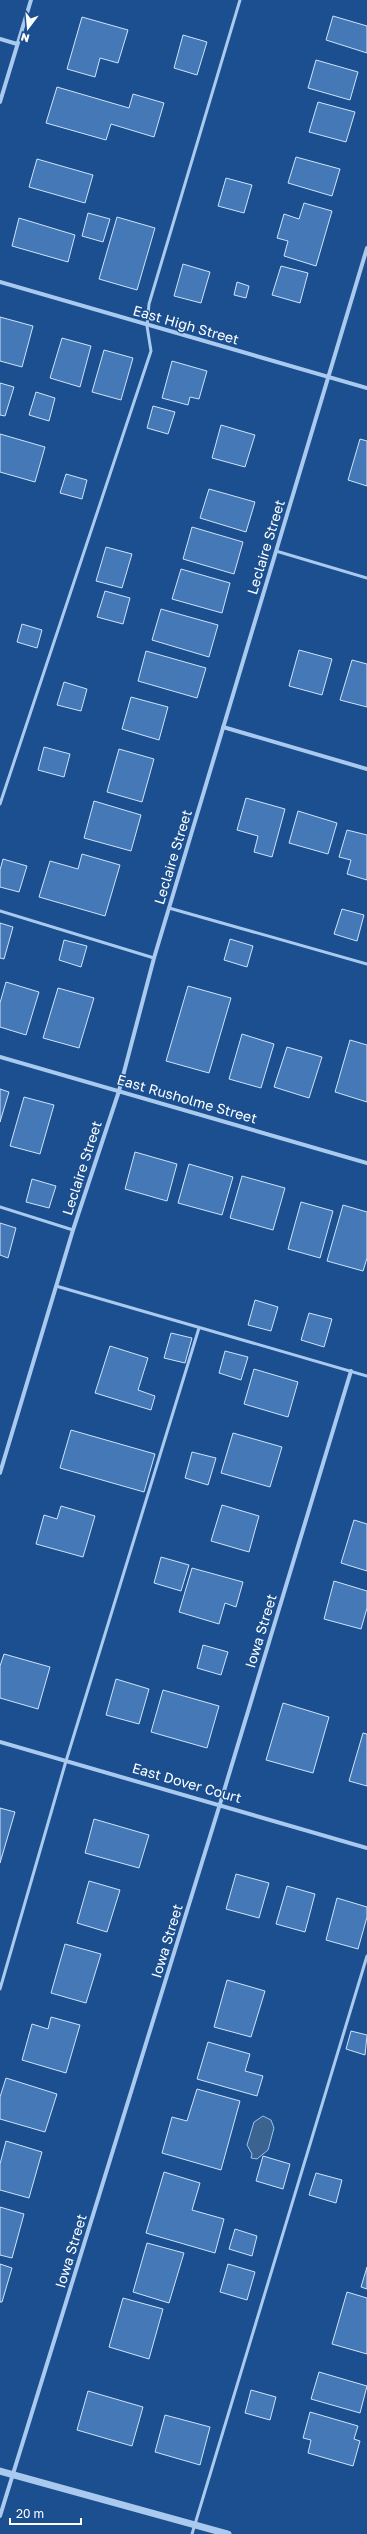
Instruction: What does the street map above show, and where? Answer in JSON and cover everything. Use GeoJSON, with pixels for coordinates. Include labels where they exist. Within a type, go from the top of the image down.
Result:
{"type":"FeatureCollection","features":[{"type":"Feature","properties":{"kind":"street"},"geometry":{"type":"LineString","coordinates":[[0,102],[31,0]]}},
{"type":"Feature","properties":{"kind":"street"},"geometry":{"type":"LineString","coordinates":[[0,39],[17,44]]}},
{"type":"Feature","properties":{"kind":"street","name":"Leclaire Street"},"geometry":{"type":"LineString","coordinates":[[0,1473],[73,1230],[119,1091],[154,958],[367,248]]}},
{"type":"Feature","properties":{"kind":"street","name":"East High Street"},"geometry":{"type":"LineString","coordinates":[[0,282],[147,326],[367,388]]}},
{"type":"Feature","properties":{"kind":"street"},"geometry":{"type":"LineString","coordinates":[[223,727],[367,769]]}},
{"type":"Feature","properties":{"kind":"street","name":"East Rusholme Street"},"geometry":{"type":"LineString","coordinates":[[0,1057],[367,1163]]}},
{"type":"Feature","properties":{"kind":"street","name":"Iowa Street"},"geometry":{"type":"LineString","coordinates":[[0,2516],[14,2475],[220,1804],[351,1371]]}},
{"type":"Feature","properties":{"kind":"street","name":"East Dover Court"},"geometry":{"type":"LineString","coordinates":[[0,1742],[220,1804],[367,1848]]}},
{"type":"Feature","properties":{"kind":"street"},"geometry":{"type":"LineString","coordinates":[[0,2471],[194,2526],[228,2534]]}},
{"type":"Feature","properties":{"kind":"lane"},"geometry":{"type":"LineString","coordinates":[[0,804],[150,351],[147,326],[149,304],[240,0]]}},
{"type":"Feature","properties":{"kind":"lane"},"geometry":{"type":"LineString","coordinates":[[276,551],[367,578]]}},
{"type":"Feature","properties":{"kind":"lane"},"geometry":{"type":"LineString","coordinates":[[169,908],[367,964]]}},
{"type":"Feature","properties":{"kind":"lane"},"geometry":{"type":"LineString","coordinates":[[0,911],[154,958]]}},
{"type":"Feature","properties":{"kind":"lane"},"geometry":{"type":"LineString","coordinates":[[0,1207],[73,1230]]}},
{"type":"Feature","properties":{"kind":"lane"},"geometry":{"type":"LineString","coordinates":[[56,1286],[367,1376]]}},
{"type":"Feature","properties":{"kind":"lane"},"geometry":{"type":"LineString","coordinates":[[0,1989],[66,1761],[199,1328]]}},
{"type":"Feature","properties":{"kind":"lane"},"geometry":{"type":"LineString","coordinates":[[192,2534],[367,1956]]}},
{"type":"Feature","properties":{"kind":"water"},"geometry":{"type":"Polygon","coordinates":[[[263,2116],[271,2120],[274,2128],[268,2150],[257,2159],[251,2158],[252,2154],[247,2145],[254,2122],[263,2116]]]}},
{"type":"Feature","properties":{"kind":"building"},"geometry":{"type":"Polygon","coordinates":[[[333,16],[367,26],[367,53],[326,40],[333,16]]]}},
{"type":"Feature","properties":{"kind":"building"},"geometry":{"type":"Polygon","coordinates":[[[82,17],[128,30],[118,63],[100,58],[95,77],[67,69],[82,17]]]}},
{"type":"Feature","properties":{"kind":"building"},"geometry":{"type":"Polygon","coordinates":[[[183,35],[207,42],[197,75],[174,68],[183,35]]]}},
{"type":"Feature","properties":{"kind":"building"},"geometry":{"type":"Polygon","coordinates":[[[316,60],[358,72],[350,100],[308,88],[316,60]]]}},
{"type":"Feature","properties":{"kind":"building"},"geometry":{"type":"Polygon","coordinates":[[[57,87],[129,108],[133,94],[164,103],[154,137],[111,124],[106,140],[46,123],[57,87]]]}},
{"type":"Feature","properties":{"kind":"building"},"geometry":{"type":"Polygon","coordinates":[[[318,102],[355,112],[346,142],[309,132],[318,102]]]}},
{"type":"Feature","properties":{"kind":"building"},"geometry":{"type":"Polygon","coordinates":[[[296,157],[340,169],[332,196],[288,183],[296,157]]]}},
{"type":"Feature","properties":{"kind":"building"},"geometry":{"type":"Polygon","coordinates":[[[37,159],[93,175],[85,203],[29,187],[37,159]]]}},
{"type":"Feature","properties":{"kind":"building"},"geometry":{"type":"Polygon","coordinates":[[[226,178],[252,185],[244,213],[218,206],[226,178]]]}},
{"type":"Feature","properties":{"kind":"building"},"geometry":{"type":"Polygon","coordinates":[[[304,203],[332,211],[316,266],[284,256],[288,241],[277,238],[284,214],[299,219],[304,203]]]}},
{"type":"Feature","properties":{"kind":"building"},"geometry":{"type":"Polygon","coordinates":[[[88,213],[110,219],[103,242],[82,236],[88,213]]]}},
{"type":"Feature","properties":{"kind":"building"},"geometry":{"type":"Polygon","coordinates":[[[117,217],[155,228],[137,290],[99,279],[117,217]]]}},
{"type":"Feature","properties":{"kind":"building"},"geometry":{"type":"Polygon","coordinates":[[[19,218],[75,235],[68,262],[12,246],[19,218]]]}},
{"type":"Feature","properties":{"kind":"building"},"geometry":{"type":"Polygon","coordinates":[[[183,264],[210,272],[201,303],[174,296],[183,264]]]}},
{"type":"Feature","properties":{"kind":"building"},"geometry":{"type":"Polygon","coordinates":[[[281,266],[308,273],[300,303],[272,295],[281,266]]]}},
{"type":"Feature","properties":{"kind":"building"},"geometry":{"type":"Polygon","coordinates":[[[237,282],[249,286],[246,298],[234,295],[237,282]]]}},
{"type":"Feature","properties":{"kind":"building"},"geometry":{"type":"Polygon","coordinates":[[[0,317],[33,326],[22,367],[0,361],[0,317]]]}},
{"type":"Feature","properties":{"kind":"building"},"geometry":{"type":"Polygon","coordinates":[[[62,338],[91,346],[80,387],[50,378],[62,338]]]}},
{"type":"Feature","properties":{"kind":"building"},"geometry":{"type":"Polygon","coordinates":[[[104,350],[133,358],[121,400],[92,392],[104,350]]]}},
{"type":"Feature","properties":{"kind":"building"},"geometry":{"type":"Polygon","coordinates":[[[172,361],[207,371],[199,399],[190,397],[188,405],[162,398],[172,361]]]}},
{"type":"Feature","properties":{"kind":"building"},"geometry":{"type":"Polygon","coordinates":[[[0,383],[14,387],[5,416],[0,415],[0,383]]]}},
{"type":"Feature","properties":{"kind":"building"},"geometry":{"type":"Polygon","coordinates":[[[36,392],[55,398],[49,421],[29,415],[36,392]]]}},
{"type":"Feature","properties":{"kind":"building"},"geometry":{"type":"Polygon","coordinates":[[[153,406],[175,412],[168,434],[147,428],[153,406]]]}},
{"type":"Feature","properties":{"kind":"building"},"geometry":{"type":"Polygon","coordinates":[[[221,425],[255,435],[245,467],[212,458],[221,425]]]}},
{"type":"Feature","properties":{"kind":"building"},"geometry":{"type":"Polygon","coordinates":[[[0,434],[45,447],[35,482],[0,472],[0,434]]]}},
{"type":"Feature","properties":{"kind":"building"},"geometry":{"type":"Polygon","coordinates":[[[360,439],[367,441],[367,486],[348,480],[360,439]]]}},
{"type":"Feature","properties":{"kind":"building"},"geometry":{"type":"Polygon","coordinates":[[[66,474],[87,480],[82,499],[60,493],[66,474]]]}},
{"type":"Feature","properties":{"kind":"building"},"geometry":{"type":"Polygon","coordinates":[[[209,489],[255,502],[246,532],[200,518],[209,489]]]}},
{"type":"Feature","properties":{"kind":"building"},"geometry":{"type":"Polygon","coordinates":[[[192,527],[243,542],[234,574],[183,559],[192,527]]]}},
{"type":"Feature","properties":{"kind":"building"},"geometry":{"type":"Polygon","coordinates":[[[106,547],[132,554],[122,588],[96,581],[106,547]]]}},
{"type":"Feature","properties":{"kind":"building"},"geometry":{"type":"Polygon","coordinates":[[[181,569],[230,583],[222,613],[172,599],[181,569]]]}},
{"type":"Feature","properties":{"kind":"building"},"geometry":{"type":"Polygon","coordinates":[[[105,591],[130,598],[123,624],[97,617],[105,591]]]}},
{"type":"Feature","properties":{"kind":"building"},"geometry":{"type":"Polygon","coordinates":[[[161,609],[218,625],[209,657],[152,640],[161,609]]]}},
{"type":"Feature","properties":{"kind":"building"},"geometry":{"type":"Polygon","coordinates":[[[22,624],[42,630],[37,648],[17,642],[22,624]]]}},
{"type":"Feature","properties":{"kind":"building"},"geometry":{"type":"Polygon","coordinates":[[[299,650],[332,659],[322,695],[289,686],[299,650]]]}},
{"type":"Feature","properties":{"kind":"building"},"geometry":{"type":"Polygon","coordinates":[[[146,651],[206,668],[197,698],[138,681],[146,651]]]}},
{"type":"Feature","properties":{"kind":"building"},"geometry":{"type":"Polygon","coordinates":[[[352,660],[367,664],[367,707],[340,700],[352,660]]]}},
{"type":"Feature","properties":{"kind":"building"},"geometry":{"type":"Polygon","coordinates":[[[64,682],[87,689],[81,711],[57,705],[64,682]]]}},
{"type":"Feature","properties":{"kind":"building"},"geometry":{"type":"Polygon","coordinates":[[[131,697],[168,707],[159,740],[122,729],[131,697]]]}},
{"type":"Feature","properties":{"kind":"building"},"geometry":{"type":"Polygon","coordinates":[[[44,747],[70,754],[64,777],[38,770],[44,747]]]}},
{"type":"Feature","properties":{"kind":"building"},"geometry":{"type":"Polygon","coordinates":[[[119,749],[154,759],[142,802],[107,792],[119,749]]]}},
{"type":"Feature","properties":{"kind":"building"},"geometry":{"type":"Polygon","coordinates":[[[246,798],[285,809],[272,857],[254,852],[258,836],[237,830],[246,798]]]}},
{"type":"Feature","properties":{"kind":"building"},"geometry":{"type":"Polygon","coordinates":[[[94,801],[141,815],[131,851],[84,838],[94,801]]]}},
{"type":"Feature","properties":{"kind":"building"},"geometry":{"type":"Polygon","coordinates":[[[298,811],[337,823],[328,854],[289,843],[298,811]]]}},
{"type":"Feature","properties":{"kind":"building"},"geometry":{"type":"Polygon","coordinates":[[[347,830],[367,835],[367,880],[347,874],[351,860],[339,857],[347,830]]]}},
{"type":"Feature","properties":{"kind":"building"},"geometry":{"type":"Polygon","coordinates":[[[82,854],[120,865],[105,916],[39,897],[50,861],[78,869],[82,854]]]}},
{"type":"Feature","properties":{"kind":"building"},"geometry":{"type":"Polygon","coordinates":[[[3,859],[27,866],[19,892],[0,887],[0,870],[3,859]]]}},
{"type":"Feature","properties":{"kind":"building"},"geometry":{"type":"Polygon","coordinates":[[[342,909],[364,915],[357,941],[334,934],[342,909]]]}},
{"type":"Feature","properties":{"kind":"building"},"geometry":{"type":"Polygon","coordinates":[[[0,923],[13,927],[4,959],[0,958],[0,923]]]}},
{"type":"Feature","properties":{"kind":"building"},"geometry":{"type":"Polygon","coordinates":[[[230,939],[253,946],[247,967],[224,960],[230,939]]]}},
{"type":"Feature","properties":{"kind":"building"},"geometry":{"type":"Polygon","coordinates":[[[64,940],[87,946],[81,967],[59,960],[64,940]]]}},
{"type":"Feature","properties":{"kind":"building"},"geometry":{"type":"Polygon","coordinates":[[[6,982],[39,992],[26,1035],[0,1027],[0,1003],[6,982]]]}},
{"type":"Feature","properties":{"kind":"building"},"geometry":{"type":"Polygon","coordinates":[[[188,986],[231,998],[209,1073],[166,1061],[188,986]]]}},
{"type":"Feature","properties":{"kind":"building"},"geometry":{"type":"Polygon","coordinates":[[[58,988],[94,998],[79,1048],[43,1038],[58,988]]]}},
{"type":"Feature","properties":{"kind":"building"},"geometry":{"type":"Polygon","coordinates":[[[242,1034],[274,1044],[261,1088],[229,1079],[242,1034]]]}},
{"type":"Feature","properties":{"kind":"building"},"geometry":{"type":"Polygon","coordinates":[[[350,1040],[367,1045],[367,1102],[335,1092],[350,1040]]]}},
{"type":"Feature","properties":{"kind":"building"},"geometry":{"type":"Polygon","coordinates":[[[287,1047],[322,1057],[309,1098],[274,1087],[287,1047]]]}},
{"type":"Feature","properties":{"kind":"building"},"geometry":{"type":"Polygon","coordinates":[[[0,1089],[9,1092],[0,1122],[0,1089]]]}},
{"type":"Feature","properties":{"kind":"building"},"geometry":{"type":"Polygon","coordinates":[[[24,1097],[54,1105],[40,1154],[10,1146],[24,1097]]]}},
{"type":"Feature","properties":{"kind":"building"},"geometry":{"type":"Polygon","coordinates":[[[135,1152],[177,1164],[167,1201],[125,1189],[135,1152]]]}},
{"type":"Feature","properties":{"kind":"building"},"geometry":{"type":"Polygon","coordinates":[[[189,1164],[233,1177],[222,1215],[178,1203],[189,1164]]]}},
{"type":"Feature","properties":{"kind":"building"},"geometry":{"type":"Polygon","coordinates":[[[242,1176],[285,1188],[273,1230],[230,1218],[242,1176]]]}},
{"type":"Feature","properties":{"kind":"building"},"geometry":{"type":"Polygon","coordinates":[[[32,1179],[56,1186],[49,1208],[26,1202],[32,1179]]]}},
{"type":"Feature","properties":{"kind":"building"},"geometry":{"type":"Polygon","coordinates":[[[301,1202],[333,1211],[320,1258],[288,1249],[301,1202]]]}},
{"type":"Feature","properties":{"kind":"building"},"geometry":{"type":"Polygon","coordinates":[[[343,1205],[367,1212],[367,1258],[363,1271],[327,1261],[343,1205]]]}},
{"type":"Feature","properties":{"kind":"building"},"geometry":{"type":"Polygon","coordinates":[[[0,1223],[16,1228],[8,1258],[0,1255],[0,1223]]]}},
{"type":"Feature","properties":{"kind":"building"},"geometry":{"type":"Polygon","coordinates":[[[255,1300],[278,1307],[271,1331],[248,1325],[255,1300]]]}},
{"type":"Feature","properties":{"kind":"building"},"geometry":{"type":"Polygon","coordinates":[[[309,1313],[332,1319],[324,1347],[301,1340],[309,1313]]]}},
{"type":"Feature","properties":{"kind":"building"},"geometry":{"type":"Polygon","coordinates":[[[171,1333],[192,1338],[185,1363],[164,1358],[171,1333]]]}},
{"type":"Feature","properties":{"kind":"building"},"geometry":{"type":"Polygon","coordinates":[[[110,1346],[148,1358],[138,1390],[155,1396],[151,1410],[95,1393],[110,1346]]]}},
{"type":"Feature","properties":{"kind":"building"},"geometry":{"type":"Polygon","coordinates":[[[225,1351],[248,1357],[241,1380],[219,1373],[225,1351]]]}},
{"type":"Feature","properties":{"kind":"building"},"geometry":{"type":"Polygon","coordinates":[[[254,1369],[298,1382],[288,1417],[244,1404],[254,1369]]]}},
{"type":"Feature","properties":{"kind":"building"},"geometry":{"type":"Polygon","coordinates":[[[71,1430],[155,1454],[144,1492],[60,1468],[71,1430]]]}},
{"type":"Feature","properties":{"kind":"building"},"geometry":{"type":"Polygon","coordinates":[[[233,1433],[282,1447],[270,1487],[221,1473],[233,1433]]]}},
{"type":"Feature","properties":{"kind":"building"},"geometry":{"type":"Polygon","coordinates":[[[192,1452],[216,1458],[208,1485],[185,1478],[192,1452]]]}},
{"type":"Feature","properties":{"kind":"building"},"geometry":{"type":"Polygon","coordinates":[[[222,1505],[259,1516],[249,1552],[211,1541],[222,1505]]]}},
{"type":"Feature","properties":{"kind":"building"},"geometry":{"type":"Polygon","coordinates":[[[61,1506],[95,1516],[83,1557],[36,1544],[44,1515],[57,1519],[61,1506]]]}},
{"type":"Feature","properties":{"kind":"building"},"geometry":{"type":"Polygon","coordinates":[[[354,1520],[367,1524],[367,1571],[341,1563],[354,1520]]]}},
{"type":"Feature","properties":{"kind":"building"},"geometry":{"type":"Polygon","coordinates":[[[161,1557],[189,1565],[181,1591],[154,1583],[161,1557]]]}},
{"type":"Feature","properties":{"kind":"building"},"geometry":{"type":"Polygon","coordinates":[[[192,1568],[243,1582],[236,1607],[225,1603],[219,1624],[179,1612],[192,1568]]]}},
{"type":"Feature","properties":{"kind":"building"},"geometry":{"type":"Polygon","coordinates":[[[334,1581],[367,1591],[367,1608],[361,1629],[324,1619],[334,1581]]]}},
{"type":"Feature","properties":{"kind":"building"},"geometry":{"type":"Polygon","coordinates":[[[203,1645],[228,1652],[221,1675],[197,1668],[203,1645]]]}},
{"type":"Feature","properties":{"kind":"building"},"geometry":{"type":"Polygon","coordinates":[[[4,1654],[50,1667],[38,1709],[0,1698],[0,1666],[4,1654]]]}},
{"type":"Feature","properties":{"kind":"building"},"geometry":{"type":"Polygon","coordinates":[[[116,1679],[149,1689],[139,1724],[106,1715],[116,1679]]]}},
{"type":"Feature","properties":{"kind":"building"},"geometry":{"type":"Polygon","coordinates":[[[163,1690],[219,1706],[207,1748],[151,1732],[163,1690]]]}},
{"type":"Feature","properties":{"kind":"building"},"geometry":{"type":"Polygon","coordinates":[[[283,1703],[329,1717],[313,1773],[266,1760],[283,1703]]]}},
{"type":"Feature","properties":{"kind":"building"},"geometry":{"type":"Polygon","coordinates":[[[363,1733],[367,1734],[367,1786],[349,1781],[363,1733]]]}},
{"type":"Feature","properties":{"kind":"building"},"geometry":{"type":"Polygon","coordinates":[[[0,1808],[15,1812],[0,1863],[0,1808]]]}},
{"type":"Feature","properties":{"kind":"building"},"geometry":{"type":"Polygon","coordinates":[[[94,1819],[149,1835],[139,1868],[85,1853],[94,1819]]]}},
{"type":"Feature","properties":{"kind":"building"},"geometry":{"type":"Polygon","coordinates":[[[236,1874],[269,1883],[259,1918],[226,1909],[236,1874]]]}},
{"type":"Feature","properties":{"kind":"building"},"geometry":{"type":"Polygon","coordinates":[[[89,1881],[120,1890],[107,1932],[77,1923],[89,1881]]]}},
{"type":"Feature","properties":{"kind":"building"},"geometry":{"type":"Polygon","coordinates":[[[287,1886],[315,1894],[305,1932],[276,1924],[287,1886]]]}},
{"type":"Feature","properties":{"kind":"building"},"geometry":{"type":"Polygon","coordinates":[[[337,1898],[367,1907],[367,1917],[358,1949],[326,1940],[337,1898]]]}},
{"type":"Feature","properties":{"kind":"building"},"geometry":{"type":"Polygon","coordinates":[[[65,1944],[101,1954],[86,2003],[51,1993],[65,1944]]]}},
{"type":"Feature","properties":{"kind":"building"},"geometry":{"type":"Polygon","coordinates":[[[227,1980],[265,1991],[251,2037],[214,2027],[227,1980]]]}},
{"type":"Feature","properties":{"kind":"building"},"geometry":{"type":"Polygon","coordinates":[[[51,2017],[80,2025],[66,2073],[22,2060],[32,2024],[48,2029],[51,2017]]]}},
{"type":"Feature","properties":{"kind":"building"},"geometry":{"type":"Polygon","coordinates":[[[351,2031],[367,2035],[365,2055],[346,2049],[351,2031]]]}},
{"type":"Feature","properties":{"kind":"building"},"geometry":{"type":"Polygon","coordinates":[[[208,2042],[250,2054],[245,2071],[263,2076],[257,2096],[197,2079],[208,2042]]]}},
{"type":"Feature","properties":{"kind":"building"},"geometry":{"type":"Polygon","coordinates":[[[6,2078],[57,2094],[45,2132],[0,2119],[0,2097],[6,2078]]]}},
{"type":"Feature","properties":{"kind":"building"},"geometry":{"type":"Polygon","coordinates":[[[197,2089],[240,2101],[221,2170],[162,2153],[172,2117],[187,2121],[197,2089]]]}},
{"type":"Feature","properties":{"kind":"building"},"geometry":{"type":"Polygon","coordinates":[[[6,2141],[42,2152],[29,2198],[0,2190],[0,2164],[6,2141]]]}},
{"type":"Feature","properties":{"kind":"building"},"geometry":{"type":"Polygon","coordinates":[[[263,2156],[290,2164],[283,2189],[256,2181],[263,2156]]]}},
{"type":"Feature","properties":{"kind":"building"},"geometry":{"type":"Polygon","coordinates":[[[164,2172],[200,2183],[192,2210],[224,2219],[215,2253],[146,2233],[164,2172]]]}},
{"type":"Feature","properties":{"kind":"building"},"geometry":{"type":"Polygon","coordinates":[[[316,2173],[342,2180],[336,2203],[309,2195],[316,2173]]]}},
{"type":"Feature","properties":{"kind":"building"},"geometry":{"type":"Polygon","coordinates":[[[0,2207],[24,2214],[12,2258],[0,2255],[0,2207]]]}},
{"type":"Feature","properties":{"kind":"building"},"geometry":{"type":"Polygon","coordinates":[[[235,2229],[257,2236],[252,2256],[229,2249],[235,2229]]]}},
{"type":"Feature","properties":{"kind":"building"},"geometry":{"type":"Polygon","coordinates":[[[147,2243],[184,2253],[169,2303],[133,2292],[147,2243]]]}},
{"type":"Feature","properties":{"kind":"building"},"geometry":{"type":"Polygon","coordinates":[[[0,2264],[12,2268],[2,2302],[0,2302],[0,2264]]]}},
{"type":"Feature","properties":{"kind":"building"},"geometry":{"type":"Polygon","coordinates":[[[228,2264],[255,2272],[247,2300],[220,2292],[228,2264]]]}},
{"type":"Feature","properties":{"kind":"building"},"geometry":{"type":"Polygon","coordinates":[[[367,2267],[367,2289],[361,2287],[367,2267]]]}},
{"type":"Feature","properties":{"kind":"building"},"geometry":{"type":"Polygon","coordinates":[[[347,2292],[367,2298],[367,2354],[332,2344],[347,2292]]]}},
{"type":"Feature","properties":{"kind":"building"},"geometry":{"type":"Polygon","coordinates":[[[123,2298],[163,2309],[149,2359],[109,2347],[123,2298]]]}},
{"type":"Feature","properties":{"kind":"building"},"geometry":{"type":"Polygon","coordinates":[[[319,2372],[367,2386],[360,2413],[311,2399],[319,2372]]]}},
{"type":"Feature","properties":{"kind":"building"},"geometry":{"type":"Polygon","coordinates":[[[251,2390],[276,2397],[270,2420],[245,2413],[251,2390]]]}},
{"type":"Feature","properties":{"kind":"building"},"geometry":{"type":"Polygon","coordinates":[[[88,2391],[143,2407],[132,2446],[77,2430],[88,2391]]]}},
{"type":"Feature","properties":{"kind":"building"},"geometry":{"type":"Polygon","coordinates":[[[310,2412],[358,2426],[354,2439],[360,2441],[353,2466],[308,2453],[311,2440],[303,2438],[310,2412]]]}},
{"type":"Feature","properties":{"kind":"building"},"geometry":{"type":"Polygon","coordinates":[[[165,2415],[210,2427],[200,2465],[155,2452],[165,2415]]]}}]}
